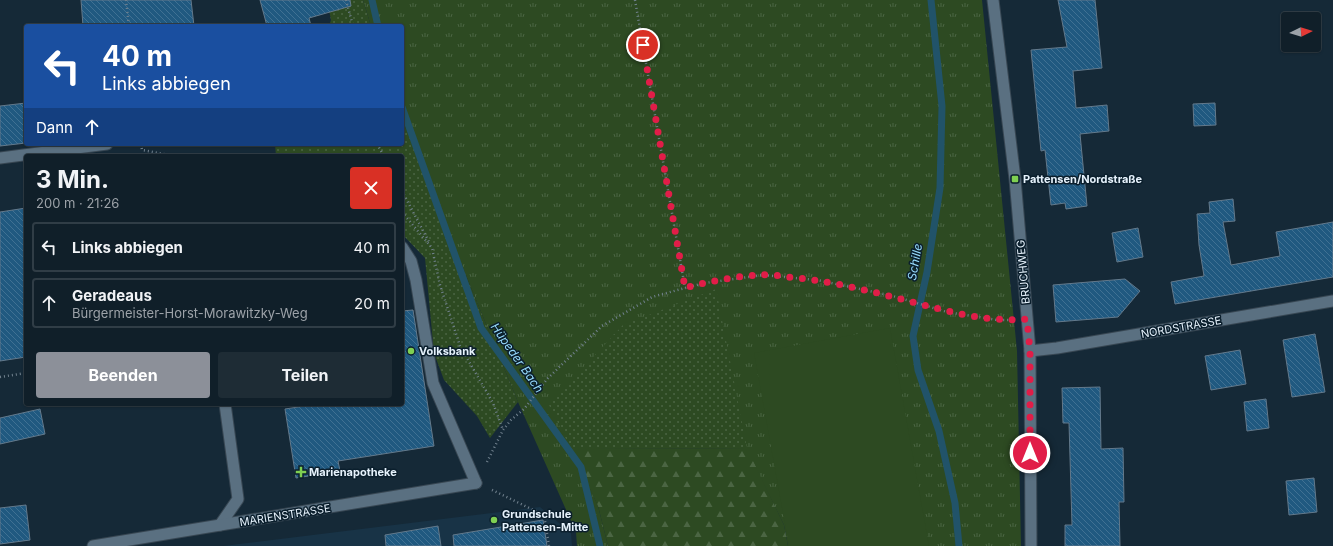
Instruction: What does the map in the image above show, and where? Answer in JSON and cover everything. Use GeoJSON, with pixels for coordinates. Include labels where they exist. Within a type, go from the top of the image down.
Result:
{"type":"FeatureCollection","features":[{"type":"Feature","properties":{"kind":"street","name":"BRUCHWEG"},"geometry":{"type":"LineString","coordinates":[[993,0],[1015,179],[1030,351],[1031,546]]}},
{"type":"Feature","properties":{"kind":"street"},"geometry":{"type":"LineString","coordinates":[[31,154],[92,146]]}},
{"type":"Feature","properties":{"kind":"street"},"geometry":{"type":"LineString","coordinates":[[0,158],[24,155]]}},
{"type":"Feature","properties":{"kind":"street"},"geometry":{"type":"LineString","coordinates":[[404,250],[411,261],[416,280],[433,383],[476,483]]}},
{"type":"Feature","properties":{"kind":"street","name":"NORDSTRASSE"},"geometry":{"type":"LineString","coordinates":[[1030,351],[1072,346],[1333,301]]}},
{"type":"Feature","properties":{"kind":"street"},"geometry":{"type":"LineString","coordinates":[[220,525],[238,499],[226,406]]}},
{"type":"Feature","properties":{"kind":"street","name":"MARIENSTRASSE"},"geometry":{"type":"LineString","coordinates":[[92,546],[476,483]]}},
{"type":"Feature","properties":{"kind":"path"},"geometry":{"type":"LineString","coordinates":[[126,0],[129,24]]}},
{"type":"Feature","properties":{"kind":"path"},"geometry":{"type":"LineString","coordinates":[[346,0],[352,24]]}},
{"type":"Feature","properties":{"kind":"path"},"geometry":{"type":"LineString","coordinates":[[635,0],[685,288]]}},
{"type":"Feature","properties":{"kind":"path"},"geometry":{"type":"LineString","coordinates":[[141,146],[142,150],[164,154]]}},
{"type":"Feature","properties":{"kind":"path"},"geometry":{"type":"LineString","coordinates":[[404,195],[432,248],[440,285],[460,346],[493,403],[503,430]]}},
{"type":"Feature","properties":{"kind":"path"},"geometry":{"type":"LineString","coordinates":[[404,214],[432,248]]}},
{"type":"Feature","properties":{"kind":"path"},"geometry":{"type":"LineString","coordinates":[[549,546],[544,515],[476,483],[503,430],[524,409],[548,378],[602,326],[652,297],[705,283],[763,274],[817,280],[892,296],[947,312],[997,320],[1027,319]]}},
{"type":"Feature","properties":{"kind":"path"},"geometry":{"type":"LineString","coordinates":[[0,377],[24,373]]}},
{"type":"Feature","properties":{"kind":"shaded area","name":"Grundschule Pattensen-Mitte"},"geometry":{"type":"Polygon","coordinates":[[[540,507],[571,533],[572,546],[223,546],[540,507]]]}},
{"type":"Feature","properties":{"kind":"green space"},"geometry":{"type":"Polygon","coordinates":[[[327,0],[363,0],[370,24],[330,24],[331,20],[327,0]]]}},
{"type":"Feature","properties":{"kind":"green space"},"geometry":{"type":"Polygon","coordinates":[[[363,0],[982,0],[1017,351],[1021,546],[788,546],[784,525],[746,448],[572,449],[598,506],[608,546],[577,546],[576,532],[518,402],[404,124],[404,24],[370,24],[363,0]]]}},
{"type":"Feature","properties":{"kind":"green space"},"geometry":{"type":"Polygon","coordinates":[[[404,124],[518,402],[490,438],[477,416],[444,380],[434,353],[425,258],[404,236],[404,154],[276,154],[275,146],[404,146],[404,124]]]}},
{"type":"Feature","properties":{"kind":"green space"},"geometry":{"type":"Polygon","coordinates":[[[716,289],[747,448],[571,449],[549,405],[623,325],[716,289]]]}},
{"type":"Feature","properties":{"kind":"green space"},"geometry":{"type":"Polygon","coordinates":[[[890,328],[929,546],[789,546],[754,353],[890,328]]]}},
{"type":"Feature","properties":{"kind":"green space"},"geometry":{"type":"Polygon","coordinates":[[[747,448],[784,525],[788,546],[608,546],[598,506],[571,449],[747,448]]]}},
{"type":"Feature","properties":{"kind":"building"},"geometry":{"type":"Polygon","coordinates":[[[81,0],[191,0],[194,24],[83,24],[81,0]]]}},
{"type":"Feature","properties":{"kind":"building"},"geometry":{"type":"Polygon","coordinates":[[[260,0],[350,0],[351,6],[309,18],[310,24],[266,24],[260,0]]]}},
{"type":"Feature","properties":{"kind":"building"},"geometry":{"type":"Polygon","coordinates":[[[1058,0],[1095,0],[1102,68],[1073,71],[1076,108],[1107,105],[1109,131],[1080,134],[1087,206],[1066,209],[1065,203],[1051,205],[1045,150],[1041,151],[1031,50],[1067,47],[1058,0]]]}},
{"type":"Feature","properties":{"kind":"building"},"geometry":{"type":"Polygon","coordinates":[[[24,103],[24,143],[0,146],[0,106],[24,103]]]}},
{"type":"Feature","properties":{"kind":"building"},"geometry":{"type":"Polygon","coordinates":[[[1215,103],[1216,125],[1194,126],[1193,104],[1215,103]]]}},
{"type":"Feature","properties":{"kind":"building"},"geometry":{"type":"Polygon","coordinates":[[[1233,199],[1235,221],[1223,222],[1231,265],[1280,256],[1276,232],[1333,222],[1333,277],[1175,304],[1171,282],[1204,276],[1199,245],[1197,214],[1210,213],[1209,202],[1233,199]]]}},
{"type":"Feature","properties":{"kind":"building"},"geometry":{"type":"Polygon","coordinates":[[[24,208],[24,357],[0,361],[0,212],[24,208]]]}},
{"type":"Feature","properties":{"kind":"building"},"geometry":{"type":"Polygon","coordinates":[[[1138,228],[1143,257],[1117,262],[1112,233],[1138,228]]]}},
{"type":"Feature","properties":{"kind":"building"},"geometry":{"type":"Polygon","coordinates":[[[1125,279],[1140,291],[1118,317],[1056,322],[1053,285],[1125,279]]]}},
{"type":"Feature","properties":{"kind":"building"},"geometry":{"type":"Polygon","coordinates":[[[413,310],[434,446],[338,461],[340,471],[296,478],[285,409],[305,406],[404,406],[404,311],[413,310]]]}},
{"type":"Feature","properties":{"kind":"building"},"geometry":{"type":"Polygon","coordinates":[[[1315,334],[1325,392],[1292,397],[1283,340],[1315,334]]]}},
{"type":"Feature","properties":{"kind":"building"},"geometry":{"type":"Polygon","coordinates":[[[1240,350],[1246,384],[1211,390],[1205,356],[1240,350]]]}},
{"type":"Feature","properties":{"kind":"building"},"geometry":{"type":"Polygon","coordinates":[[[1100,387],[1101,449],[1123,448],[1124,502],[1119,502],[1120,546],[1065,546],[1065,525],[1072,525],[1069,423],[1063,423],[1062,388],[1100,387]]]}},
{"type":"Feature","properties":{"kind":"building"},"geometry":{"type":"Polygon","coordinates":[[[1266,399],[1269,428],[1247,431],[1244,402],[1266,399]]]}},
{"type":"Feature","properties":{"kind":"building"},"geometry":{"type":"Polygon","coordinates":[[[40,409],[45,434],[0,444],[0,418],[40,409]]]}},
{"type":"Feature","properties":{"kind":"building"},"geometry":{"type":"Polygon","coordinates":[[[1314,478],[1317,512],[1289,515],[1286,481],[1314,478]]]}},
{"type":"Feature","properties":{"kind":"building"},"geometry":{"type":"Polygon","coordinates":[[[26,505],[30,540],[0,544],[0,508],[26,505]]]}},
{"type":"Feature","properties":{"kind":"building"},"geometry":{"type":"Polygon","coordinates":[[[543,520],[547,546],[454,546],[453,535],[543,520]]]}},
{"type":"Feature","properties":{"kind":"building"},"geometry":{"type":"Polygon","coordinates":[[[438,526],[441,546],[386,546],[385,535],[438,526]]]}},
{"type":"Feature","properties":{"kind":"waterway","name":"Hüpeder Bach"},"geometry":{"type":"LineString","coordinates":[[372,0],[378,24]]}},
{"type":"Feature","properties":{"kind":"waterway","name":"Schille"},"geometry":{"type":"LineString","coordinates":[[931,0],[942,106],[940,188],[927,272],[913,336],[918,370],[939,431],[955,503],[959,546]]}},
{"type":"Feature","properties":{"kind":"waterway","name":"Hüpeder Bach"},"geometry":{"type":"LineString","coordinates":[[404,113],[481,328],[581,467],[600,546]]}},
{"type":"Feature","properties":{"kind":"place","name":"Pattensen/Nordstraße"},"geometry":{"type":"Point","coordinates":[1015,179]}},
{"type":"Feature","properties":{"kind":"place","name":"Volksbank"},"geometry":{"type":"Point","coordinates":[411,351]}},
{"type":"Feature","properties":{"kind":"place","name":"Marienapotheke"},"geometry":{"type":"Point","coordinates":[301,472]}},
{"type":"Feature","properties":{"kind":"place","name":"Grundschule Pattensen-Mitte"},"geometry":{"type":"Point","coordinates":[494,520]}},
{"type":"Feature","properties":{"kind":"route"},"geometry":{"type":"LineString","coordinates":[[643,45],[685,288],[705,283],[763,274],[817,280],[892,296],[947,312],[997,320],[1027,319],[1030,351],[1030,453]]}}]}
